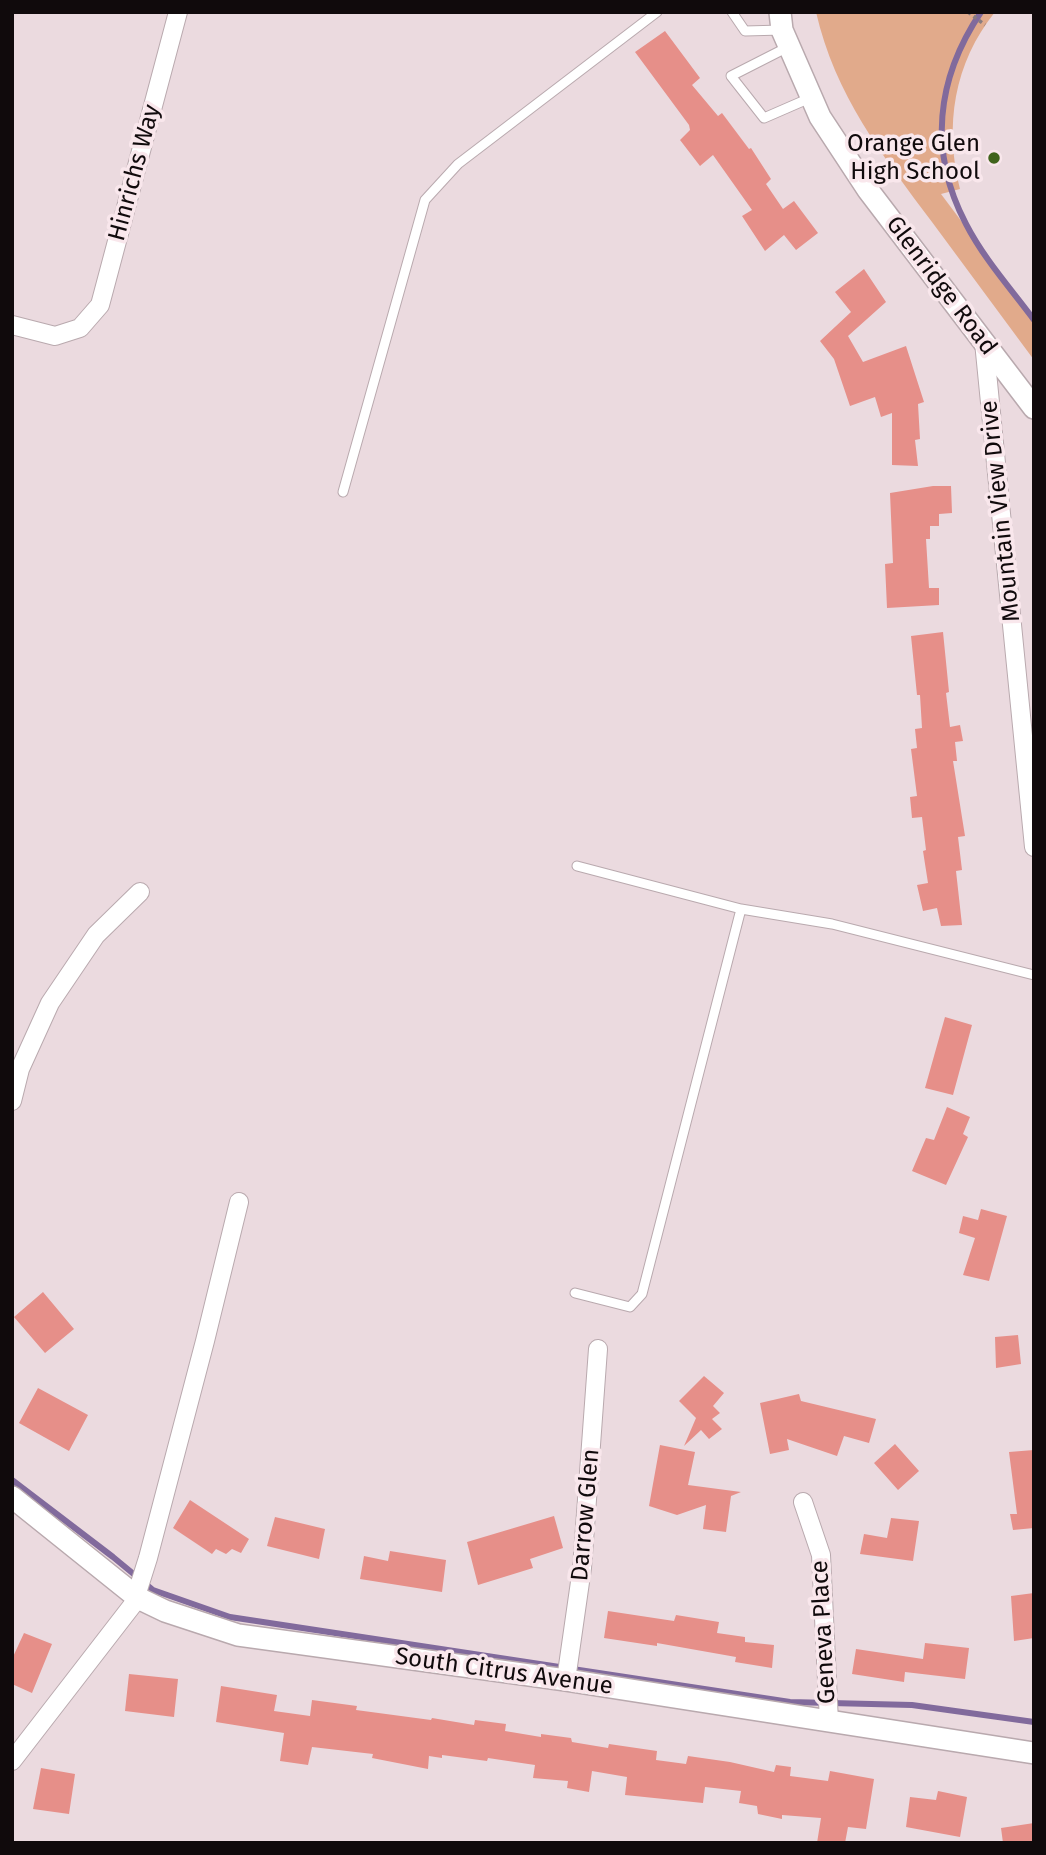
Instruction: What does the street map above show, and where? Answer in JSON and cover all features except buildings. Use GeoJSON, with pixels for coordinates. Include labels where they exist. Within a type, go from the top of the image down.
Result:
{"type":"FeatureCollection","features":[{"type":"Feature","properties":{"kind":"street","name":"Hinrichs Way"},"geometry":{"type":"LineString","coordinates":[[12,325],[55,336],[80,328],[100,305],[178,12]]}},
{"type":"Feature","properties":{"kind":"street","name":"Glenridge Road"},"geometry":{"type":"LineString","coordinates":[[784,29],[820,117],[867,190],[1034,408]]}},
{"type":"Feature","properties":{"kind":"street","name":"Mountain View Drive"},"geometry":{"type":"LineString","coordinates":[[984,342],[1034,847]]}},
{"type":"Feature","properties":{"kind":"street"},"geometry":{"type":"LineString","coordinates":[[12,1101],[20,1069],[50,1003],[96,936],[140,892]]}},
{"type":"Feature","properties":{"kind":"street"},"geometry":{"type":"LineString","coordinates":[[12,1761],[137,1597],[239,1202]]}},
{"type":"Feature","properties":{"kind":"street","name":"Darrow Glen"},"geometry":{"type":"LineString","coordinates":[[566,1680],[582,1568],[598,1349]]}},
{"type":"Feature","properties":{"kind":"street","name":"South Citrus Avenue"},"geometry":{"type":"LineString","coordinates":[[12,1497],[137,1597],[165,1611],[237,1635],[566,1680],[1034,1753]]}},
{"type":"Feature","properties":{"kind":"street","name":"Geneva Place"},"geometry":{"type":"LineString","coordinates":[[803,1502],[821,1555],[829,1722]]}},
{"type":"Feature","properties":{"kind":"lane"},"geometry":{"type":"LineString","coordinates":[[343,492],[425,200],[458,164],[657,12]]}},
{"type":"Feature","properties":{"kind":"lane"},"geometry":{"type":"LineString","coordinates":[[732,12],[745,31],[784,29]]}},
{"type":"Feature","properties":{"kind":"lane"},"geometry":{"type":"LineString","coordinates":[[784,29],[731,76],[764,118],[811,97]]}},
{"type":"Feature","properties":{"kind":"lane"},"geometry":{"type":"LineString","coordinates":[[578,866],[741,909],[832,924],[1034,975]]}},
{"type":"Feature","properties":{"kind":"lane"},"geometry":{"type":"LineString","coordinates":[[575,1293],[630,1307],[642,1294],[741,909]]}},
{"type":"Feature","properties":{"kind":"path"},"geometry":{"type":"LineString","coordinates":[[968,12],[985,25]]}},
{"type":"Feature","properties":{"kind":"shaded area"},"geometry":{"type":"Polygon","coordinates":[[[816,12],[995,12],[970,52],[956,96],[953,142],[960,189],[941,194],[1034,318],[1034,360],[895,173],[862,123],[835,70],[816,12]]]}},
{"type":"Feature","properties":{"kind":"waterway"},"geometry":{"type":"LineString","coordinates":[[981,12],[954,63],[946,90],[942,116],[946,170],[954,197],[973,237],[1034,320]]}},
{"type":"Feature","properties":{"kind":"waterway"},"geometry":{"type":"LineString","coordinates":[[12,1480],[153,1590],[230,1617],[790,1702],[912,1705],[1034,1722]]}},
{"type":"Feature","properties":{"kind":"place","name":"Orange Glen High School"},"geometry":{"type":"Point","coordinates":[994,158]}}]}
